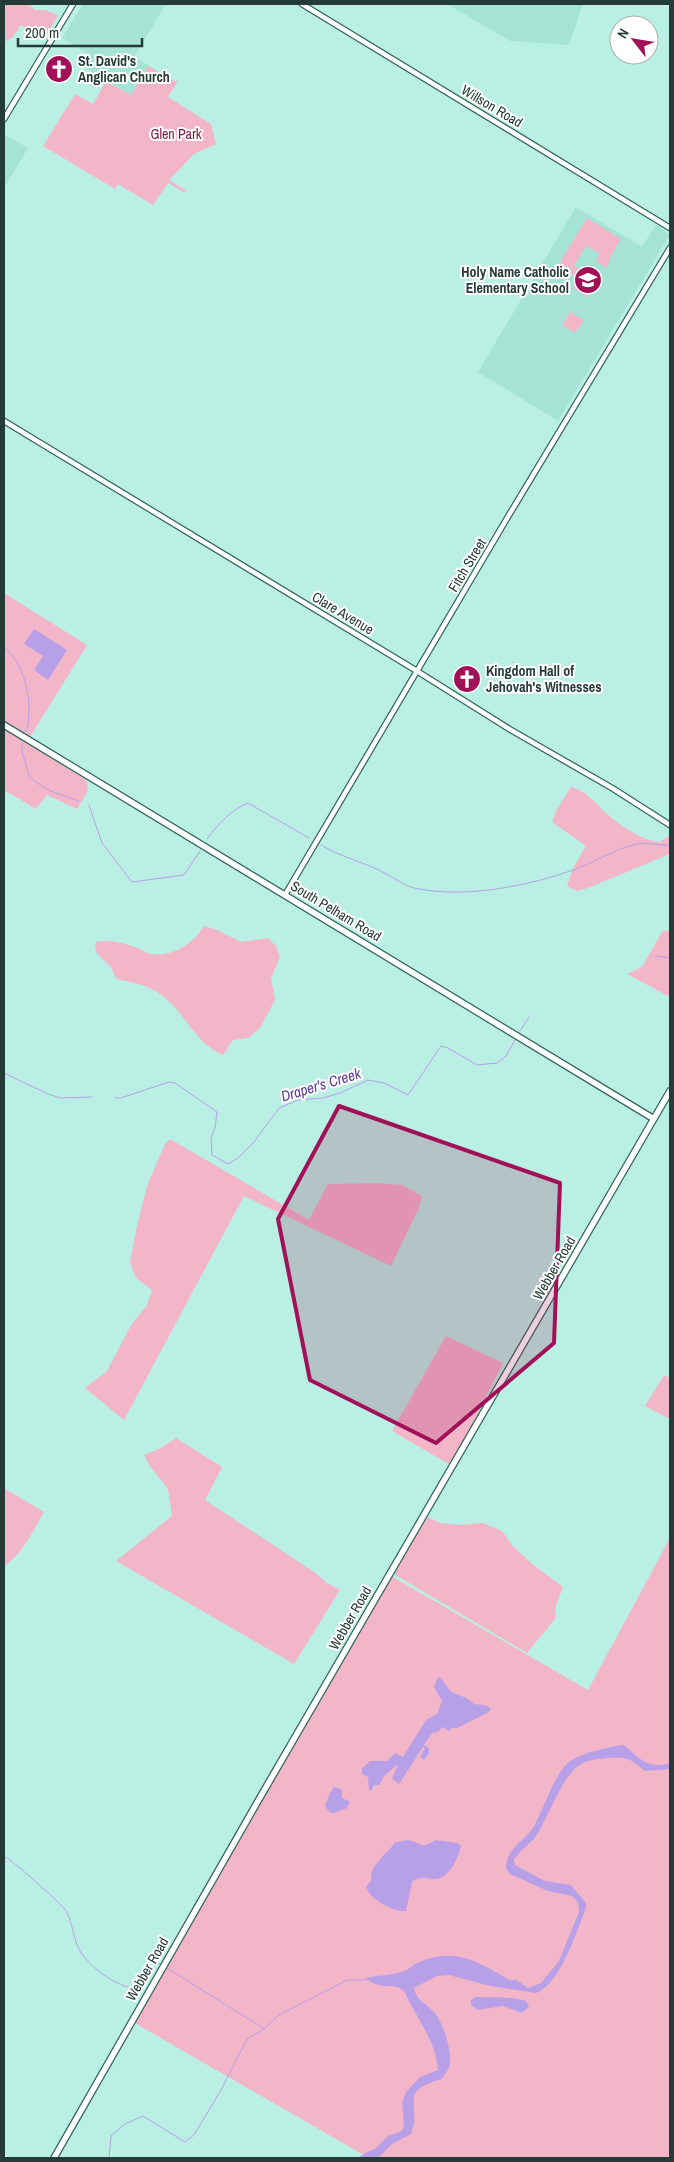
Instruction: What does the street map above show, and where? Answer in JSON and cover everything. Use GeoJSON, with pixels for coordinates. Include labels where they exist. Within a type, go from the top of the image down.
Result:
{"type":"FeatureCollection","features":[{"type":"Feature","properties":{"kind":"main road","name":"South Pelham Road"},"geometry":{"type":"LineString","coordinates":[[4,726],[654,1119]]}},
{"type":"Feature","properties":{"kind":"main road","name":"Webber Road"},"geometry":{"type":"LineString","coordinates":[[54,2158],[258,1800],[523,1347],[670,1091]]}},
{"type":"Feature","properties":{"kind":"street"},"geometry":{"type":"LineString","coordinates":[[4,119],[73,4]]}},
{"type":"Feature","properties":{"kind":"street","name":"Willson Road"},"geometry":{"type":"LineString","coordinates":[[302,4],[670,228]]}},
{"type":"Feature","properties":{"kind":"street","name":"Fitch Street"},"geometry":{"type":"LineString","coordinates":[[285,895],[670,248]]}},
{"type":"Feature","properties":{"kind":"street","name":"Clare Avenue"},"geometry":{"type":"LineString","coordinates":[[4,421],[511,730],[612,788],[670,825]]}},
{"type":"Feature","properties":{"kind":"highlighted area"},"geometry":{"type":"Polygon","coordinates":[[[339,1106],[560,1183],[554,1343],[436,1443],[310,1380],[278,1219],[339,1106]]]}},
{"type":"Feature","properties":{"kind":"shaded area"},"geometry":{"type":"Polygon","coordinates":[[[83,4],[166,4],[134,57],[175,81],[157,111],[84,67],[90,55],[62,38],[83,4]]]}},
{"type":"Feature","properties":{"kind":"shaded area"},"geometry":{"type":"Polygon","coordinates":[[[447,4],[583,4],[569,45],[510,41],[447,4]]]}},
{"type":"Feature","properties":{"kind":"shaded area"},"geometry":{"type":"Polygon","coordinates":[[[4,134],[28,148],[4,188],[4,134]]]}},
{"type":"Feature","properties":{"kind":"shaded area"},"geometry":{"type":"Polygon","coordinates":[[[576,207],[642,247],[656,225],[670,235],[558,421],[478,372],[576,207]]]}},
{"type":"Feature","properties":{"kind":"shaded area"},"geometry":{"type":"Polygon","coordinates":[[[34,629],[67,650],[48,680],[34,670],[43,656],[24,644],[34,629]]]}},
{"type":"Feature","properties":{"kind":"shaded area"},"geometry":{"type":"Polygon","coordinates":[[[438,1677],[452,1692],[467,1698],[474,1704],[491,1708],[489,1712],[457,1728],[451,1728],[449,1731],[442,1727],[438,1732],[432,1733],[424,1745],[429,1748],[429,1753],[424,1760],[420,1757],[425,1748],[423,1747],[399,1784],[392,1779],[398,1764],[385,1775],[379,1785],[374,1785],[371,1791],[369,1790],[368,1777],[362,1774],[362,1768],[370,1761],[387,1761],[395,1753],[403,1757],[426,1720],[437,1714],[442,1701],[434,1687],[438,1677]]]}},
{"type":"Feature","properties":{"kind":"shaded area"},"geometry":{"type":"Polygon","coordinates":[[[624,1745],[644,1762],[656,1765],[670,1763],[670,1769],[645,1771],[628,1759],[619,1758],[595,1759],[580,1765],[566,1779],[536,1837],[514,1859],[515,1865],[545,1881],[571,1885],[586,1903],[586,1908],[567,1956],[553,1979],[545,1988],[536,1993],[490,1986],[449,1975],[437,1976],[414,1988],[419,1998],[434,2012],[444,2029],[450,2065],[442,2079],[419,2089],[415,2094],[414,2123],[411,2134],[392,2144],[378,2158],[358,2158],[375,2149],[388,2136],[402,2131],[404,2125],[402,2103],[406,2092],[420,2077],[438,2070],[430,2039],[404,1991],[396,1987],[376,1984],[366,1978],[399,1973],[431,1958],[455,1956],[477,1962],[510,1980],[517,1980],[528,1988],[541,1983],[559,1961],[579,1912],[578,1902],[572,1896],[548,1891],[510,1874],[506,1869],[509,1855],[534,1826],[554,1783],[569,1762],[595,1751],[624,1745]]]}},
{"type":"Feature","properties":{"kind":"shaded area"},"geometry":{"type":"Polygon","coordinates":[[[334,1787],[342,1790],[342,1798],[350,1802],[347,1808],[334,1813],[329,1812],[325,1806],[334,1787]]]}},
{"type":"Feature","properties":{"kind":"shaded area"},"geometry":{"type":"Polygon","coordinates":[[[410,1840],[421,1845],[428,1845],[435,1840],[458,1843],[461,1846],[458,1856],[449,1871],[440,1878],[420,1878],[412,1882],[406,1911],[395,1910],[377,1901],[368,1892],[366,1887],[371,1880],[373,1869],[395,1842],[410,1840]]]}},
{"type":"Feature","properties":{"kind":"shaded area"},"geometry":{"type":"Polygon","coordinates":[[[476,1997],[520,1999],[526,2001],[529,2007],[522,2013],[503,2006],[478,2010],[471,2005],[471,2000],[476,1997]]]}},
{"type":"Feature","properties":{"kind":"green space"},"geometry":{"type":"Polygon","coordinates":[[[4,4],[29,4],[35,10],[45,10],[58,15],[45,38],[21,25],[12,38],[6,41],[4,40],[4,4]]]}},
{"type":"Feature","properties":{"kind":"green space","name":"Glen Park"},"geometry":{"type":"Polygon","coordinates":[[[148,66],[174,81],[178,81],[168,97],[211,124],[216,144],[194,154],[169,180],[185,190],[185,193],[168,183],[153,205],[118,184],[115,189],[43,146],[75,94],[93,104],[106,81],[131,95],[148,66]]]}},
{"type":"Feature","properties":{"kind":"green space"},"geometry":{"type":"Polygon","coordinates":[[[587,218],[621,239],[606,268],[596,261],[600,254],[586,246],[574,266],[598,279],[587,297],[573,288],[578,278],[570,273],[572,269],[570,268],[566,274],[559,269],[562,263],[560,262],[587,218]]]}},
{"type":"Feature","properties":{"kind":"green space"},"geometry":{"type":"Polygon","coordinates":[[[570,312],[584,320],[575,333],[562,325],[570,312]]]}},
{"type":"Feature","properties":{"kind":"green space"},"geometry":{"type":"Polygon","coordinates":[[[4,593],[87,645],[30,737],[4,721],[4,593]]]}},
{"type":"Feature","properties":{"kind":"green space"},"geometry":{"type":"Polygon","coordinates":[[[4,729],[85,779],[88,787],[87,791],[77,809],[47,795],[36,809],[4,790],[4,729]]]}},
{"type":"Feature","properties":{"kind":"green space"},"geometry":{"type":"Polygon","coordinates":[[[571,787],[582,791],[613,819],[640,836],[660,842],[670,835],[670,854],[588,888],[577,891],[567,886],[572,870],[586,846],[552,822],[556,811],[571,787]]]}},
{"type":"Feature","properties":{"kind":"green space"},"geometry":{"type":"Polygon","coordinates":[[[204,926],[241,942],[268,938],[276,946],[280,957],[271,978],[275,1000],[260,1028],[248,1038],[233,1040],[223,1055],[204,1043],[171,1003],[158,992],[134,983],[116,979],[111,967],[95,949],[96,942],[112,941],[150,954],[168,953],[182,948],[189,943],[204,926]]]}},
{"type":"Feature","properties":{"kind":"green space"},"geometry":{"type":"Polygon","coordinates":[[[670,930],[670,997],[627,974],[642,967],[662,932],[670,930]]]}},
{"type":"Feature","properties":{"kind":"green space"},"geometry":{"type":"Polygon","coordinates":[[[170,1139],[309,1220],[328,1184],[379,1183],[402,1185],[422,1196],[419,1208],[391,1266],[244,1196],[124,1420],[85,1388],[107,1371],[131,1325],[147,1305],[152,1290],[136,1278],[130,1262],[148,1183],[165,1144],[170,1139]]]}},
{"type":"Feature","properties":{"kind":"green space"},"geometry":{"type":"Polygon","coordinates":[[[446,1336],[503,1363],[452,1466],[392,1431],[446,1336]]]}},
{"type":"Feature","properties":{"kind":"green space"},"geometry":{"type":"Polygon","coordinates":[[[664,1375],[670,1378],[670,1419],[645,1406],[664,1375]]]}},
{"type":"Feature","properties":{"kind":"green space"},"geometry":{"type":"Polygon","coordinates":[[[176,1438],[222,1467],[205,1500],[340,1590],[294,1664],[116,1561],[172,1516],[168,1489],[149,1465],[144,1455],[161,1448],[176,1438]]]}},
{"type":"Feature","properties":{"kind":"green space"},"geometry":{"type":"Polygon","coordinates":[[[4,1488],[44,1512],[32,1534],[17,1555],[5,1566],[4,1566],[4,1488]]]}},
{"type":"Feature","properties":{"kind":"green space"},"geometry":{"type":"Polygon","coordinates":[[[425,1516],[440,1523],[460,1525],[483,1523],[502,1531],[513,1546],[531,1563],[563,1587],[556,1605],[555,1619],[527,1653],[392,1573],[425,1516]]]}},
{"type":"Feature","properties":{"kind":"green space"},"geometry":{"type":"Polygon","coordinates":[[[670,1538],[670,2158],[369,2158],[133,2022],[386,1573],[588,1690],[670,1538]]]}},
{"type":"Feature","properties":{"kind":"waterway","name":"Draper's Creek"},"geometry":{"type":"LineString","coordinates":[[4,647],[12,654],[18,664],[26,686],[29,710],[26,732]]}},
{"type":"Feature","properties":{"kind":"waterway","name":"Draper's Creek"},"geometry":{"type":"LineString","coordinates":[[22,743],[22,752],[30,778],[48,790],[79,801]]}},
{"type":"Feature","properties":{"kind":"waterway"},"geometry":{"type":"LineString","coordinates":[[207,839],[225,818],[236,809],[248,803],[309,838]]}},
{"type":"Feature","properties":{"kind":"waterway","name":"Draper's Creek"},"geometry":{"type":"LineString","coordinates":[[89,805],[102,843],[132,882],[184,875],[200,851]]}},
{"type":"Feature","properties":{"kind":"waterway","name":"Draper's Creek"},"geometry":{"type":"LineString","coordinates":[[321,845],[377,869],[414,888],[458,892],[498,889],[538,881],[576,869],[635,844],[670,845]]}},
{"type":"Feature","properties":{"kind":"waterway","name":"Draper's Creek"},"geometry":{"type":"LineString","coordinates":[[656,956],[670,958]]}},
{"type":"Feature","properties":{"kind":"waterway"},"geometry":{"type":"LineString","coordinates":[[520,1031],[529,1017]]}},
{"type":"Feature","properties":{"kind":"waterway","name":"Draper's Creek"},"geometry":{"type":"LineString","coordinates":[[115,1098],[121,1098],[169,1082],[175,1083],[217,1112],[215,1128],[211,1138],[212,1155],[228,1164],[238,1158],[254,1142],[279,1108],[298,1100],[323,1098],[340,1093],[368,1080],[384,1083],[408,1095],[441,1046],[477,1065],[497,1063],[506,1056],[515,1040]]}},
{"type":"Feature","properties":{"kind":"waterway","name":"Draper's Creek"},"geometry":{"type":"LineString","coordinates":[[4,1073],[48,1094],[61,1098],[92,1097]]}},
{"type":"Feature","properties":{"kind":"waterway"},"geometry":{"type":"LineString","coordinates":[[4,1856],[25,1872],[66,1911],[80,1951],[97,1970],[113,1981],[136,1988],[148,1966],[154,1962],[160,1964]]}},
{"type":"Feature","properties":{"kind":"waterway"},"geometry":{"type":"LineString","coordinates":[[167,1968],[263,2028]]}},
{"type":"Feature","properties":{"kind":"waterway"},"geometry":{"type":"LineString","coordinates":[[109,2158],[111,2136],[125,2124],[143,2116],[185,2142],[194,2135],[221,2090],[247,2039],[264,2029],[279,2015],[347,1980],[367,1980]]}},
{"type":"Feature","properties":{"kind":"place","name":"St. David's Anglican Church"},"geometry":{"type":"Point","coordinates":[59,69]}},
{"type":"Feature","properties":{"kind":"place","name":"Holy Name Catholic Elementary School"},"geometry":{"type":"Point","coordinates":[588,280]}},
{"type":"Feature","properties":{"kind":"place","name":"Kingdom Hall of Jehovah's Witnesses"},"geometry":{"type":"Point","coordinates":[467,679]}}]}
